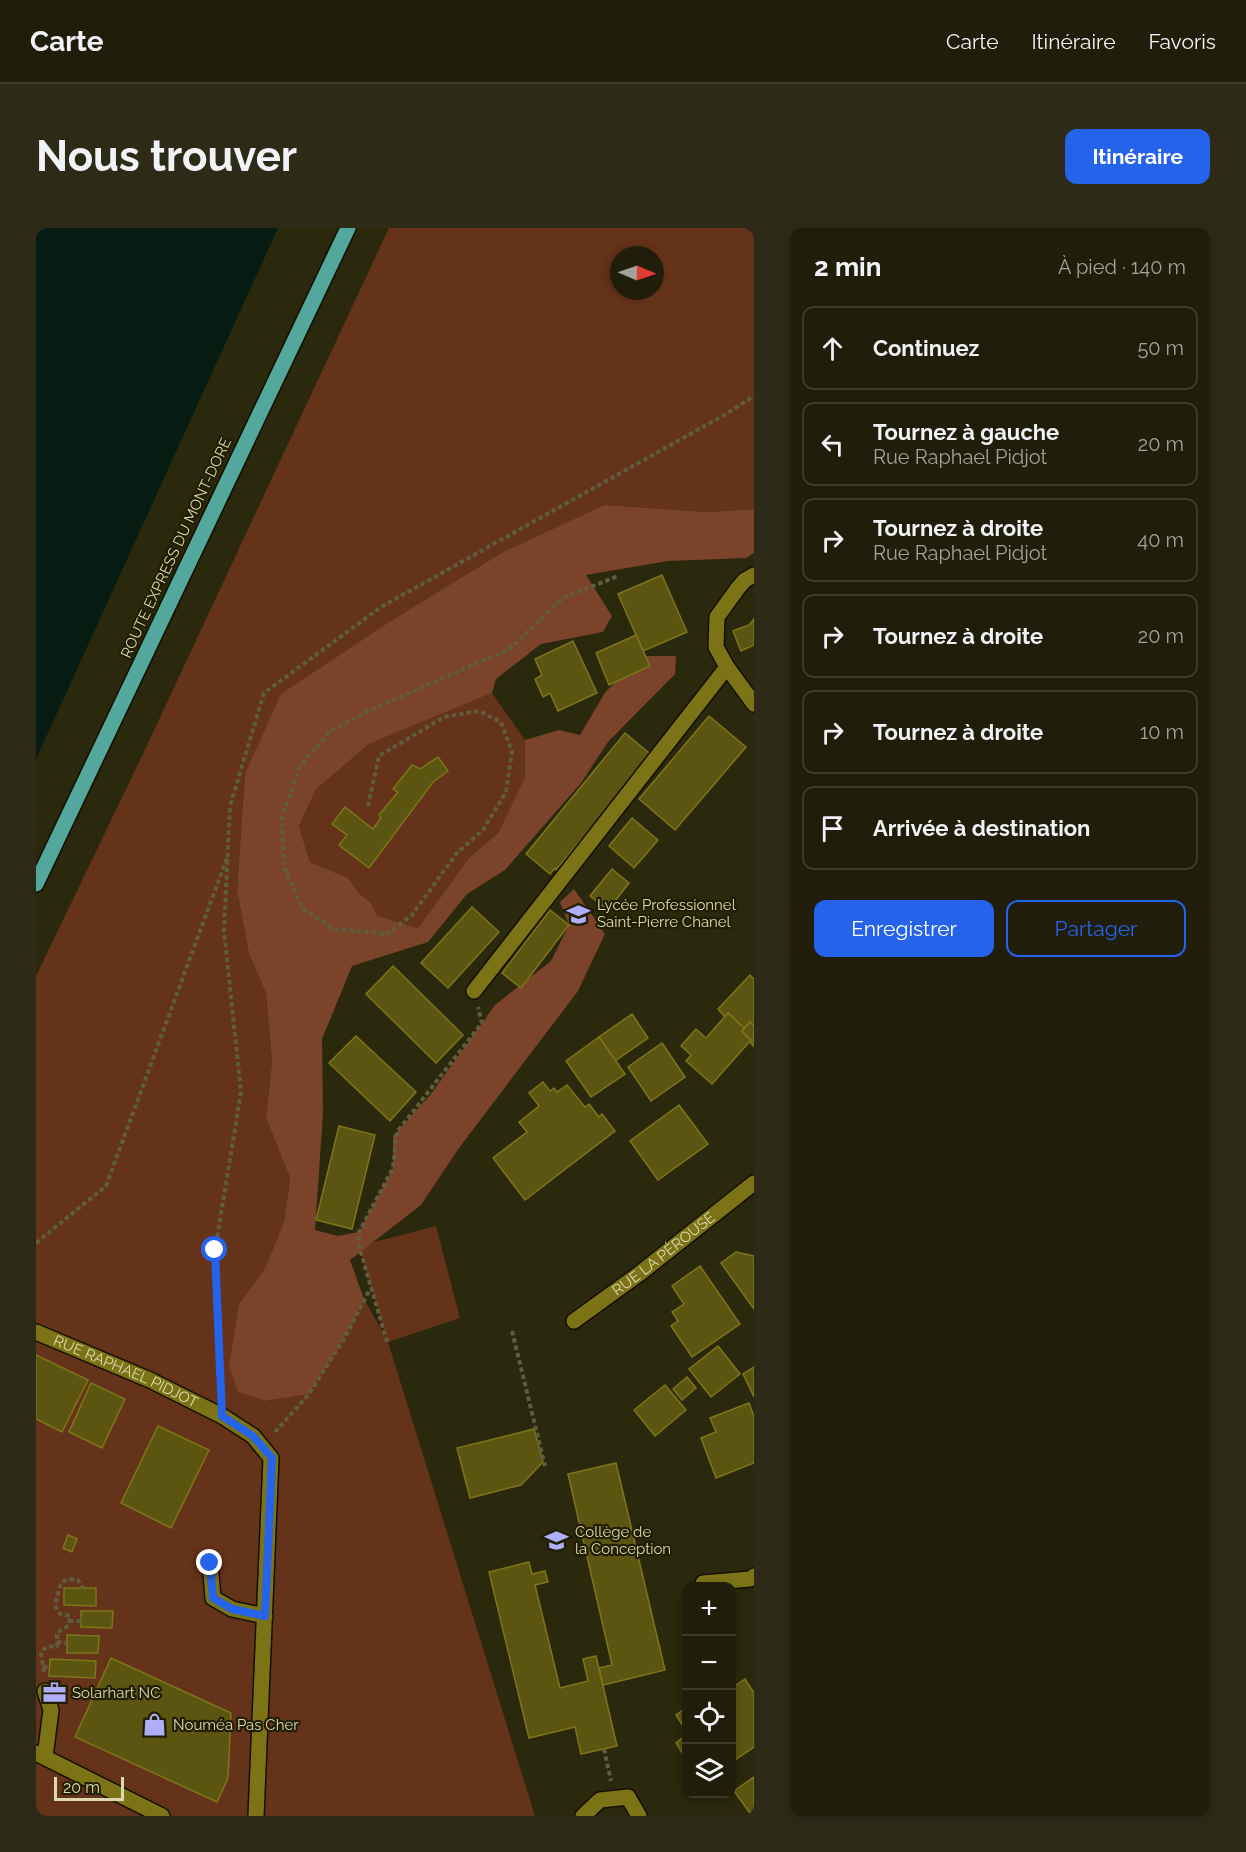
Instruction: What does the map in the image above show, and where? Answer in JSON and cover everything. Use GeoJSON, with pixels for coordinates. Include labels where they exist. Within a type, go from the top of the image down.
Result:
{"type":"FeatureCollection","features":[{"type":"Feature","properties":{"kind":"main road","name":"ROUTE EXPRESS DU MONT-DORE"},"geometry":{"type":"LineString","coordinates":[[36,884],[348,228]]}},
{"type":"Feature","properties":{"kind":"street"},"geometry":{"type":"LineString","coordinates":[[754,575],[745,580],[717,617],[716,647],[754,704]]}},
{"type":"Feature","properties":{"kind":"street"},"geometry":{"type":"LineString","coordinates":[[474,991],[728,668]]}},
{"type":"Feature","properties":{"kind":"street","name":"RUE LA PÉROUSE"},"geometry":{"type":"LineString","coordinates":[[574,1321],[639,1274],[754,1183]]}},
{"type":"Feature","properties":{"kind":"street","name":"RUE RAPHAEL PIDJOT"},"geometry":{"type":"LineString","coordinates":[[36,1332],[150,1380],[222,1416],[253,1436],[272,1458],[254,1813]]}},
{"type":"Feature","properties":{"kind":"street"},"geometry":{"type":"LineString","coordinates":[[210,1563],[213,1598],[232,1609],[265,1616]]}},
{"type":"Feature","properties":{"kind":"street"},"geometry":{"type":"LineString","coordinates":[[715,1582],[750,1579],[754,1575]]}},
{"type":"Feature","properties":{"kind":"street"},"geometry":{"type":"LineString","coordinates":[[45,1691],[51,1710],[40,1755],[162,1816]]}},
{"type":"Feature","properties":{"kind":"street"},"geometry":{"type":"LineString","coordinates":[[583,1816],[600,1800],[628,1797],[639,1816]]}},
{"type":"Feature","properties":{"kind":"path"},"geometry":{"type":"LineString","coordinates":[[222,1416],[215,1250],[241,1092],[224,931],[230,806],[264,693],[381,607],[726,414],[754,396]]}},
{"type":"Feature","properties":{"kind":"path"},"geometry":{"type":"LineString","coordinates":[[368,806],[379,756],[399,743],[444,717],[479,711],[501,722],[512,752],[506,792],[483,830],[456,854],[412,915],[387,934],[334,929],[303,909],[284,868],[282,819],[299,768],[330,731],[447,675],[510,649],[563,597],[618,576]]}},
{"type":"Feature","properties":{"kind":"path"},"geometry":{"type":"LineString","coordinates":[[36,1243],[106,1186],[228,854]]}},
{"type":"Feature","properties":{"kind":"path"},"geometry":{"type":"LineString","coordinates":[[387,1342],[359,1246],[359,1232],[393,1168],[397,1132],[482,1023],[474,991]]}},
{"type":"Feature","properties":{"kind":"path"},"geometry":{"type":"LineString","coordinates":[[262,1447],[309,1394],[344,1339],[370,1289]]}},
{"type":"Feature","properties":{"kind":"path"},"geometry":{"type":"LineString","coordinates":[[512,1331],[546,1466]]}},
{"type":"Feature","properties":{"kind":"path"},"geometry":{"type":"LineString","coordinates":[[45,1691],[41,1653],[46,1647],[57,1646],[57,1632],[69,1625],[70,1616],[60,1614],[55,1606],[57,1592],[62,1582],[69,1579],[78,1580],[83,1588]]}},
{"type":"Feature","properties":{"kind":"path"},"geometry":{"type":"LineString","coordinates":[[69,1621],[81,1621]]}},
{"type":"Feature","properties":{"kind":"path"},"geometry":{"type":"LineString","coordinates":[[57,1642],[67,1643]]}},
{"type":"Feature","properties":{"kind":"path"},"geometry":{"type":"LineString","coordinates":[[43,1667],[49,1667]]}},
{"type":"Feature","properties":{"kind":"path"},"geometry":{"type":"LineString","coordinates":[[604,1749],[615,1799]]}},
{"type":"Feature","properties":{"kind":"shaded area"},"geometry":{"type":"Polygon","coordinates":[[[36,228],[278,228],[36,759],[36,228]]]}},
{"type":"Feature","properties":{"kind":"shaded area"},"geometry":{"type":"Polygon","coordinates":[[[389,228],[754,228],[754,509],[708,512],[604,505],[503,552],[397,617],[245,774],[237,890],[249,954],[266,993],[272,1061],[266,1118],[290,1178],[284,1222],[265,1268],[239,1304],[238,1392],[265,1401],[309,1394],[344,1339],[364,1299],[386,1338],[359,1246],[436,1226],[460,1318],[388,1342],[535,1816],[36,1816],[36,976],[141,758],[389,228]]]}},
{"type":"Feature","properties":{"kind":"shaded area"},"geometry":{"type":"Polygon","coordinates":[[[604,505],[708,512],[754,509],[754,553],[746,558],[668,561],[586,575],[612,616],[603,632],[541,644],[496,679],[492,693],[369,744],[316,789],[299,827],[310,862],[348,878],[359,893],[371,903],[378,916],[418,928],[469,858],[498,833],[525,777],[525,740],[559,730],[580,735],[606,691],[646,656],[676,656],[675,674],[608,742],[581,783],[505,870],[467,894],[428,942],[352,966],[322,1039],[323,1113],[315,1230],[338,1236],[359,1232],[393,1168],[393,1136],[431,1094],[495,1005],[551,961],[569,925],[560,902],[574,889],[605,934],[578,991],[459,1148],[421,1205],[350,1260],[364,1299],[344,1339],[309,1394],[265,1401],[238,1392],[229,1366],[239,1304],[265,1268],[284,1222],[290,1178],[266,1118],[272,1061],[266,993],[249,954],[237,890],[245,774],[281,694],[397,617],[503,552],[604,505]]]}},
{"type":"Feature","properties":{"kind":"shaded area"},"geometry":{"type":"Polygon","coordinates":[[[492,693],[525,740],[525,777],[498,833],[469,858],[418,928],[378,916],[371,903],[359,893],[348,878],[310,862],[299,828],[316,788],[369,744],[492,693]]]}},
{"type":"Feature","properties":{"kind":"building"},"geometry":{"type":"Polygon","coordinates":[[[662,575],[687,632],[643,651],[618,594],[662,575]]]}},
{"type":"Feature","properties":{"kind":"building"},"geometry":{"type":"Polygon","coordinates":[[[754,619],[754,645],[741,651],[733,631],[749,625],[754,619]]]}},
{"type":"Feature","properties":{"kind":"building"},"geometry":{"type":"Polygon","coordinates":[[[636,635],[650,666],[609,685],[596,653],[636,635]]]}},
{"type":"Feature","properties":{"kind":"building"},"geometry":{"type":"Polygon","coordinates":[[[573,641],[597,693],[558,711],[550,693],[543,697],[535,679],[542,675],[535,659],[573,641]]]}},
{"type":"Feature","properties":{"kind":"building"},"geometry":{"type":"Polygon","coordinates":[[[709,716],[746,747],[675,830],[639,799],[709,716]]]}},
{"type":"Feature","properties":{"kind":"building"},"geometry":{"type":"Polygon","coordinates":[[[625,733],[654,757],[631,780],[556,870],[555,868],[550,874],[526,854],[625,733]]]}},
{"type":"Feature","properties":{"kind":"building"},"geometry":{"type":"Polygon","coordinates":[[[438,757],[448,771],[433,782],[369,868],[339,845],[347,835],[332,824],[345,807],[373,829],[381,818],[379,815],[398,792],[393,789],[412,765],[420,769],[438,757]]]}},
{"type":"Feature","properties":{"kind":"building"},"geometry":{"type":"Polygon","coordinates":[[[632,818],[658,840],[634,868],[609,846],[632,818]]]}},
{"type":"Feature","properties":{"kind":"building"},"geometry":{"type":"Polygon","coordinates":[[[612,869],[629,883],[608,910],[590,896],[612,869]]]}},
{"type":"Feature","properties":{"kind":"building"},"geometry":{"type":"Polygon","coordinates":[[[472,907],[499,932],[448,988],[421,963],[472,907]]]}},
{"type":"Feature","properties":{"kind":"building"},"geometry":{"type":"Polygon","coordinates":[[[550,910],[569,925],[521,988],[502,973],[550,910]]]}},
{"type":"Feature","properties":{"kind":"building"},"geometry":{"type":"Polygon","coordinates":[[[393,966],[463,1035],[436,1063],[366,994],[393,966]]]}},
{"type":"Feature","properties":{"kind":"building"},"geometry":{"type":"Polygon","coordinates":[[[750,975],[754,979],[754,1026],[750,1022],[744,1028],[728,1013],[725,1017],[718,1009],[750,975]]]}},
{"type":"Feature","properties":{"kind":"building"},"geometry":{"type":"Polygon","coordinates":[[[728,1013],[744,1028],[742,1031],[751,1040],[712,1084],[686,1061],[691,1055],[681,1046],[696,1029],[706,1038],[728,1013]]]}},
{"type":"Feature","properties":{"kind":"building"},"geometry":{"type":"Polygon","coordinates":[[[632,1014],[648,1038],[615,1061],[599,1037],[632,1014]]]}},
{"type":"Feature","properties":{"kind":"building"},"geometry":{"type":"Polygon","coordinates":[[[750,1022],[754,1026],[753,1046],[751,1040],[742,1031],[750,1022]]]}},
{"type":"Feature","properties":{"kind":"building"},"geometry":{"type":"Polygon","coordinates":[[[356,1036],[416,1092],[390,1121],[329,1063],[356,1036]]]}},
{"type":"Feature","properties":{"kind":"building"},"geometry":{"type":"Polygon","coordinates":[[[599,1037],[625,1074],[591,1097],[566,1061],[599,1037]]]}},
{"type":"Feature","properties":{"kind":"building"},"geometry":{"type":"Polygon","coordinates":[[[662,1043],[685,1077],[651,1101],[628,1067],[662,1043]]]}},
{"type":"Feature","properties":{"kind":"building"},"geometry":{"type":"Polygon","coordinates":[[[543,1082],[550,1091],[554,1088],[557,1092],[567,1085],[585,1107],[589,1104],[599,1117],[602,1114],[615,1131],[525,1200],[493,1158],[527,1132],[519,1122],[539,1106],[529,1093],[543,1082]]]}},
{"type":"Feature","properties":{"kind":"building"},"geometry":{"type":"Polygon","coordinates":[[[679,1105],[708,1144],[658,1180],[630,1141],[679,1105]]]}},
{"type":"Feature","properties":{"kind":"building"},"geometry":{"type":"Polygon","coordinates":[[[339,1126],[375,1135],[352,1229],[316,1220],[339,1126]]]}},
{"type":"Feature","properties":{"kind":"building"},"geometry":{"type":"Polygon","coordinates":[[[736,1252],[754,1256],[754,1309],[721,1263],[736,1252]]]}},
{"type":"Feature","properties":{"kind":"building"},"geometry":{"type":"Polygon","coordinates":[[[700,1266],[740,1324],[692,1357],[671,1326],[678,1321],[672,1312],[684,1304],[672,1286],[700,1266]]]}},
{"type":"Feature","properties":{"kind":"building"},"geometry":{"type":"Polygon","coordinates":[[[718,1346],[740,1374],[711,1397],[689,1369],[718,1346]]]}},
{"type":"Feature","properties":{"kind":"building"},"geometry":{"type":"Polygon","coordinates":[[[36,1355],[88,1380],[62,1432],[36,1419],[36,1355]]]}},
{"type":"Feature","properties":{"kind":"building"},"geometry":{"type":"Polygon","coordinates":[[[754,1367],[754,1397],[743,1374],[754,1367]]]}},
{"type":"Feature","properties":{"kind":"building"},"geometry":{"type":"Polygon","coordinates":[[[687,1377],[696,1388],[682,1400],[673,1389],[687,1377]]]}},
{"type":"Feature","properties":{"kind":"building"},"geometry":{"type":"Polygon","coordinates":[[[91,1383],[125,1399],[102,1448],[69,1432],[91,1383]]]}},
{"type":"Feature","properties":{"kind":"building"},"geometry":{"type":"Polygon","coordinates":[[[665,1385],[686,1410],[655,1436],[634,1410],[665,1385]]]}},
{"type":"Feature","properties":{"kind":"building"},"geometry":{"type":"Polygon","coordinates":[[[749,1403],[754,1416],[754,1463],[716,1478],[701,1438],[716,1432],[710,1418],[749,1403]]]}},
{"type":"Feature","properties":{"kind":"building"},"geometry":{"type":"Polygon","coordinates":[[[158,1426],[209,1450],[171,1528],[121,1503],[158,1426]]]}},
{"type":"Feature","properties":{"kind":"building"},"geometry":{"type":"Polygon","coordinates":[[[534,1429],[543,1462],[521,1485],[470,1498],[457,1448],[534,1429]]]}},
{"type":"Feature","properties":{"kind":"building"},"geometry":{"type":"Polygon","coordinates":[[[616,1463],[665,1670],[603,1685],[599,1668],[612,1665],[568,1474],[616,1463]]]}},
{"type":"Feature","properties":{"kind":"building"},"geometry":{"type":"Polygon","coordinates":[[[68,1535],[77,1539],[72,1552],[63,1548],[68,1535]]]}},
{"type":"Feature","properties":{"kind":"building"},"geometry":{"type":"Polygon","coordinates":[[[529,1562],[532,1574],[545,1571],[548,1582],[535,1585],[560,1688],[588,1681],[583,1659],[596,1656],[617,1746],[581,1754],[575,1727],[529,1738],[489,1572],[529,1562]]]}},
{"type":"Feature","properties":{"kind":"building"},"geometry":{"type":"Polygon","coordinates":[[[64,1588],[96,1588],[96,1606],[64,1605],[64,1588]]]}},
{"type":"Feature","properties":{"kind":"building"},"geometry":{"type":"Polygon","coordinates":[[[81,1611],[113,1611],[112,1628],[81,1627],[81,1611]]]}},
{"type":"Feature","properties":{"kind":"building"},"geometry":{"type":"Polygon","coordinates":[[[67,1635],[99,1636],[98,1653],[67,1653],[67,1635]]]}},
{"type":"Feature","properties":{"kind":"building","name":"Nouméa Pas Cher"},"geometry":{"type":"Polygon","coordinates":[[[111,1658],[231,1713],[228,1778],[217,1802],[75,1737],[111,1658]]]}},
{"type":"Feature","properties":{"kind":"building"},"geometry":{"type":"Polygon","coordinates":[[[50,1659],[96,1661],[95,1678],[49,1676],[50,1659]]]}},
{"type":"Feature","properties":{"kind":"building"},"geometry":{"type":"Polygon","coordinates":[[[745,1679],[754,1693],[754,1747],[736,1759],[736,1690],[736,1685],[745,1679]]]}},
{"type":"Feature","properties":{"kind":"building"},"geometry":{"type":"Polygon","coordinates":[[[682,1711],[682,1725],[676,1715],[682,1711]]]}},
{"type":"Feature","properties":{"kind":"building"},"geometry":{"type":"Polygon","coordinates":[[[682,1738],[682,1753],[676,1743],[682,1738]]]}},
{"type":"Feature","properties":{"kind":"building"},"geometry":{"type":"Polygon","coordinates":[[[754,1777],[754,1816],[736,1794],[736,1790],[754,1777]]]}},
{"type":"Feature","properties":{"kind":"place","name":"Lycée Professionnel Saint-Pierre Chanel"},"geometry":{"type":"Point","coordinates":[579,914]}},
{"type":"Feature","properties":{"kind":"place","name":"Collège de la Conception"},"geometry":{"type":"Point","coordinates":[557,1541]}},
{"type":"Feature","properties":{"kind":"place","name":"Solarhart NC"},"geometry":{"type":"Point","coordinates":[54,1693]}},
{"type":"Feature","properties":{"kind":"place","name":"Nouméa Pas Cher"},"geometry":{"type":"Point","coordinates":[155,1725]}},
{"type":"Feature","properties":{"kind":"route"},"geometry":{"type":"LineString","coordinates":[[210,1563],[213,1598],[232,1609],[265,1616],[272,1458],[253,1436],[222,1416],[215,1250]]}}]}
